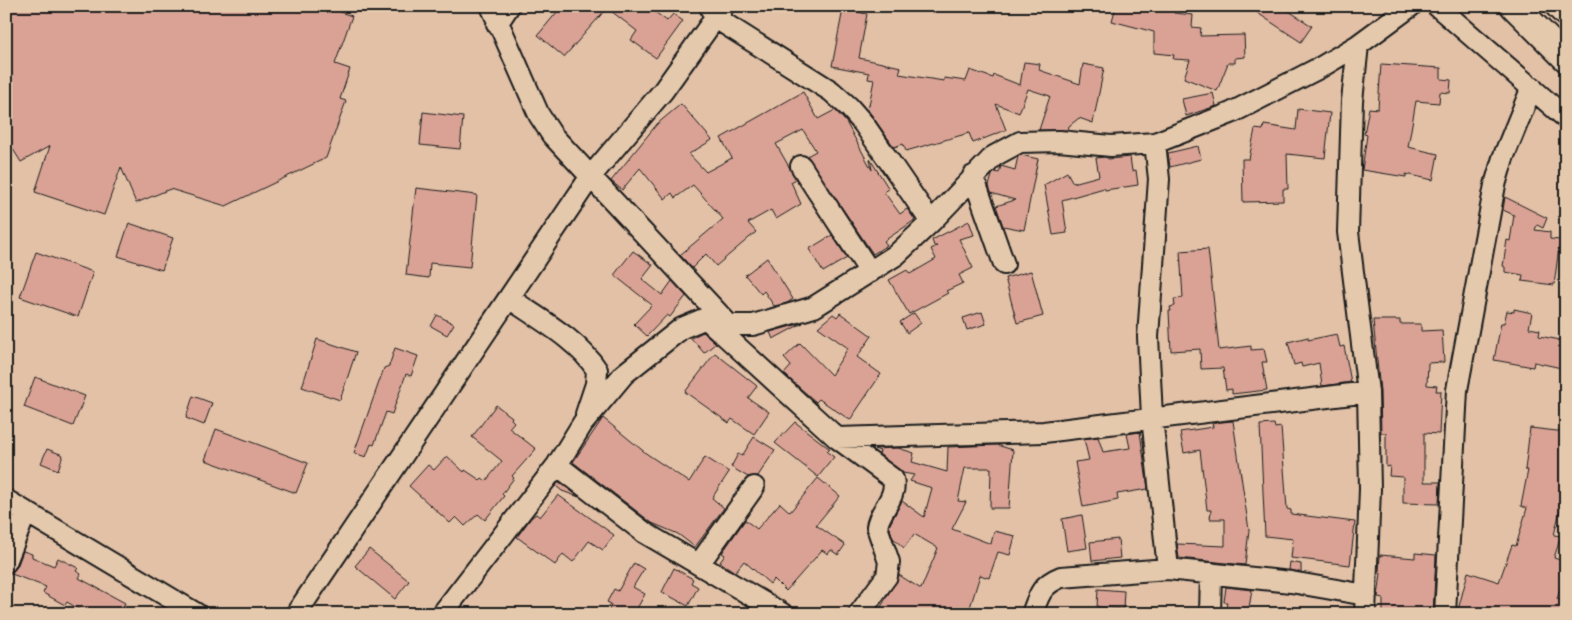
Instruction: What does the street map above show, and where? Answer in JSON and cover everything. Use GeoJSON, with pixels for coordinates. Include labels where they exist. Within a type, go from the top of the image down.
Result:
{"type":"FeatureCollection","features":[{"type":"Feature","properties":{"kind":"main road"},"geometry":{"type":"LineString","coordinates":[[1514,6],[1566,58]]}},
{"type":"Feature","properties":{"kind":"main road"},"geometry":{"type":"LineString","coordinates":[[1559,6],[1566,13]]}},
{"type":"Feature","properties":{"kind":"street"},"geometry":{"type":"LineString","coordinates":[[509,6],[494,15],[539,115],[552,135],[730,325]]}},
{"type":"Feature","properties":{"kind":"street"},"geometry":{"type":"LineString","coordinates":[[442,614],[557,464],[584,423],[624,374],[648,353],[682,328],[706,318],[730,325],[753,325],[814,307],[896,254],[931,222],[994,156],[1020,142],[1059,141],[1111,146],[1155,143],[1231,113],[1358,45],[1411,6]]}},
{"type":"Feature","properties":{"kind":"street"},"geometry":{"type":"LineString","coordinates":[[1437,6],[1566,118]]}},
{"type":"Feature","properties":{"kind":"street"},"geometry":{"type":"LineString","coordinates":[[296,614],[591,176],[663,91],[716,10],[831,91],[849,107],[863,123],[931,222]]}},
{"type":"Feature","properties":{"kind":"street"},"geometry":{"type":"LineString","coordinates":[[1032,614],[1041,591],[1050,581],[1061,577],[1168,569],[1291,582],[1366,604],[1370,489],[1368,392],[1348,232],[1352,101],[1358,45]]}},
{"type":"Feature","properties":{"kind":"street"},"geometry":{"type":"LineString","coordinates":[[1445,614],[1457,390],[1495,185],[1503,158],[1532,87]]}},
{"type":"Feature","properties":{"kind":"street"},"geometry":{"type":"LineString","coordinates":[[1155,143],[1159,179],[1148,338],[1152,417],[1168,569]]}},
{"type":"Feature","properties":{"kind":"street"},"geometry":{"type":"LineString","coordinates":[[802,166],[870,272]]}},
{"type":"Feature","properties":{"kind":"street"},"geometry":{"type":"LineString","coordinates":[[973,176],[1004,264]]}},
{"type":"Feature","properties":{"kind":"street"},"geometry":{"type":"LineString","coordinates":[[509,298],[577,346],[597,370],[596,384],[584,423]]}},
{"type":"Feature","properties":{"kind":"street"},"geometry":{"type":"LineString","coordinates":[[706,318],[837,438],[889,475],[895,485],[877,526],[890,568],[887,576],[858,614]]}},
{"type":"Feature","properties":{"kind":"street"},"geometry":{"type":"LineString","coordinates":[[837,438],[1044,432],[1152,417],[1368,392]]}},
{"type":"Feature","properties":{"kind":"street"},"geometry":{"type":"LineString","coordinates":[[557,464],[645,532],[783,614]]}},
{"type":"Feature","properties":{"kind":"street"},"geometry":{"type":"LineString","coordinates":[[699,564],[754,487]]}},
{"type":"Feature","properties":{"kind":"street"},"geometry":{"type":"LineString","coordinates":[[6,500],[197,614]]}},
{"type":"Feature","properties":{"kind":"street"},"geometry":{"type":"LineString","coordinates":[[6,562],[26,512]]}},
{"type":"Feature","properties":{"kind":"street"},"geometry":{"type":"LineString","coordinates":[[1210,614],[1211,573]]}},
{"type":"Feature","properties":{"kind":"building"},"geometry":{"type":"Polygon","coordinates":[[[6,6],[342,6],[340,12],[352,16],[335,64],[350,69],[340,99],[346,101],[326,158],[226,206],[170,189],[136,203],[121,167],[104,215],[35,192],[50,146],[21,162],[6,138],[6,6]]]}},
{"type":"Feature","properties":{"kind":"building"},"geometry":{"type":"Polygon","coordinates":[[[562,6],[647,6],[667,21],[673,14],[683,21],[656,58],[631,40],[637,31],[607,8],[564,57],[538,35],[562,6]]]}},
{"type":"Feature","properties":{"kind":"building"},"geometry":{"type":"Polygon","coordinates":[[[1116,6],[1166,6],[1174,9],[1174,13],[1193,15],[1192,27],[1201,28],[1200,36],[1244,35],[1245,57],[1235,58],[1235,63],[1228,63],[1217,91],[1184,78],[1190,60],[1173,59],[1174,55],[1154,53],[1154,32],[1112,21],[1116,6]]]}},
{"type":"Feature","properties":{"kind":"building"},"geometry":{"type":"Polygon","coordinates":[[[1247,6],[1281,6],[1312,26],[1301,42],[1247,6]]]}},
{"type":"Feature","properties":{"kind":"building"},"geometry":{"type":"Polygon","coordinates":[[[843,9],[867,14],[859,58],[901,67],[899,74],[944,81],[944,78],[966,81],[970,70],[993,78],[994,75],[1020,85],[1024,62],[1040,64],[1039,70],[1080,84],[1083,64],[1104,68],[1093,123],[1079,118],[1069,126],[1068,130],[1039,130],[1050,96],[1028,89],[1019,113],[996,104],[1006,130],[973,143],[969,133],[906,151],[903,144],[894,147],[868,110],[874,80],[868,79],[869,73],[832,66],[843,9]]]}},
{"type":"Feature","properties":{"kind":"building"},"geometry":{"type":"Polygon","coordinates":[[[1381,64],[1441,68],[1441,79],[1451,80],[1450,93],[1440,92],[1439,103],[1416,101],[1408,147],[1438,154],[1433,180],[1406,174],[1406,177],[1362,170],[1367,135],[1364,134],[1369,108],[1378,109],[1381,64]]]}},
{"type":"Feature","properties":{"kind":"building"},"geometry":{"type":"Polygon","coordinates":[[[803,92],[818,119],[835,110],[846,122],[872,170],[870,159],[889,189],[884,192],[900,214],[907,209],[915,220],[884,241],[887,245],[873,254],[807,156],[816,151],[803,130],[776,144],[796,179],[791,182],[801,204],[776,219],[771,210],[748,223],[756,232],[716,266],[706,254],[692,268],[680,255],[723,219],[693,185],[675,198],[672,193],[665,199],[640,168],[622,190],[611,181],[657,124],[681,104],[712,140],[689,154],[706,172],[732,158],[721,138],[803,92]]]}},
{"type":"Feature","properties":{"kind":"building"},"geometry":{"type":"Polygon","coordinates":[[[1213,93],[1216,106],[1186,116],[1182,99],[1213,93]]]}},
{"type":"Feature","properties":{"kind":"building"},"geometry":{"type":"Polygon","coordinates":[[[1298,109],[1330,113],[1325,158],[1287,154],[1288,189],[1283,189],[1283,201],[1243,202],[1242,159],[1249,159],[1255,129],[1263,130],[1264,125],[1296,130],[1298,109]]]}},
{"type":"Feature","properties":{"kind":"building"},"geometry":{"type":"Polygon","coordinates":[[[423,112],[463,117],[460,149],[420,145],[423,112]]]}},
{"type":"Feature","properties":{"kind":"building"},"geometry":{"type":"Polygon","coordinates":[[[1198,146],[1201,159],[1170,167],[1168,153],[1198,146]]]}},
{"type":"Feature","properties":{"kind":"building"},"geometry":{"type":"Polygon","coordinates":[[[1018,156],[1038,159],[1024,230],[1003,226],[996,206],[1015,200],[991,193],[989,186],[992,175],[995,172],[999,173],[1001,166],[1015,170],[1018,156]]]}},
{"type":"Feature","properties":{"kind":"building"},"geometry":{"type":"Polygon","coordinates":[[[1105,157],[1109,159],[1130,157],[1132,171],[1136,170],[1138,185],[1105,190],[1104,188],[1062,200],[1067,233],[1053,235],[1044,185],[1067,172],[1073,183],[1099,176],[1096,158],[1105,157]]]}},
{"type":"Feature","properties":{"kind":"building"},"geometry":{"type":"Polygon","coordinates":[[[416,188],[477,195],[470,267],[430,263],[429,278],[406,275],[416,188]]]}},
{"type":"Feature","properties":{"kind":"building"},"geometry":{"type":"Polygon","coordinates":[[[1505,197],[1547,218],[1543,228],[1537,225],[1535,230],[1550,232],[1550,239],[1560,240],[1554,285],[1522,281],[1523,275],[1505,272],[1505,267],[1503,266],[1507,240],[1510,241],[1514,215],[1503,210],[1505,197]]]}},
{"type":"Feature","properties":{"kind":"building"},"geometry":{"type":"Polygon","coordinates":[[[969,221],[974,235],[959,239],[973,268],[959,275],[963,283],[946,291],[948,293],[909,314],[889,280],[907,270],[910,274],[936,259],[931,249],[937,246],[934,246],[932,240],[969,221]]]}},
{"type":"Feature","properties":{"kind":"building"},"geometry":{"type":"Polygon","coordinates":[[[129,223],[173,238],[162,270],[118,256],[129,223]]]}},
{"type":"Feature","properties":{"kind":"building"},"geometry":{"type":"Polygon","coordinates":[[[832,235],[847,258],[823,272],[809,249],[832,235]]]}},
{"type":"Feature","properties":{"kind":"building"},"geometry":{"type":"Polygon","coordinates":[[[1208,249],[1219,350],[1251,346],[1251,350],[1264,349],[1267,362],[1262,362],[1267,390],[1232,394],[1232,389],[1226,390],[1223,368],[1201,369],[1200,349],[1171,351],[1169,311],[1171,311],[1170,307],[1175,306],[1174,299],[1183,298],[1180,251],[1208,249]]]}},
{"type":"Feature","properties":{"kind":"building"},"geometry":{"type":"Polygon","coordinates":[[[633,251],[653,265],[642,279],[662,295],[672,281],[686,296],[670,317],[667,315],[647,336],[634,324],[652,305],[614,275],[633,251]]]}},
{"type":"Feature","properties":{"kind":"building"},"geometry":{"type":"Polygon","coordinates":[[[36,252],[93,272],[78,317],[20,297],[36,252]]]}},
{"type":"Feature","properties":{"kind":"building"},"geometry":{"type":"Polygon","coordinates":[[[767,258],[793,299],[787,303],[774,306],[764,291],[761,294],[745,275],[767,258]]]}},
{"type":"Feature","properties":{"kind":"building"},"geometry":{"type":"Polygon","coordinates":[[[1031,271],[1043,316],[1017,323],[1005,278],[1031,271]]]}},
{"type":"Feature","properties":{"kind":"building"},"geometry":{"type":"Polygon","coordinates":[[[1514,309],[1532,313],[1529,328],[1540,330],[1539,336],[1566,341],[1566,369],[1534,362],[1533,367],[1494,360],[1501,323],[1504,323],[1507,311],[1514,312],[1514,309]]]}},
{"type":"Feature","properties":{"kind":"building"},"geometry":{"type":"Polygon","coordinates":[[[982,312],[986,324],[967,330],[963,318],[982,312]]]}},
{"type":"Feature","properties":{"kind":"building"},"geometry":{"type":"Polygon","coordinates":[[[840,313],[872,336],[857,357],[881,374],[850,420],[819,399],[816,402],[784,374],[791,366],[784,358],[800,343],[831,375],[848,348],[818,327],[833,314],[837,317],[840,313]]]}},
{"type":"Feature","properties":{"kind":"building"},"geometry":{"type":"Polygon","coordinates":[[[914,313],[921,323],[907,333],[900,322],[914,313]]]}},
{"type":"Feature","properties":{"kind":"building"},"geometry":{"type":"Polygon","coordinates":[[[437,315],[454,324],[447,335],[431,326],[437,315]]]}},
{"type":"Feature","properties":{"kind":"building"},"geometry":{"type":"Polygon","coordinates":[[[1373,320],[1400,320],[1400,324],[1421,324],[1421,331],[1442,330],[1444,362],[1428,363],[1427,385],[1437,386],[1436,391],[1441,391],[1439,434],[1424,433],[1424,482],[1440,482],[1439,504],[1403,503],[1403,477],[1389,476],[1390,466],[1386,467],[1386,433],[1381,433],[1380,391],[1373,320]]]}},
{"type":"Feature","properties":{"kind":"building"},"geometry":{"type":"Polygon","coordinates":[[[803,323],[773,339],[770,332],[803,323]]]}},
{"type":"Feature","properties":{"kind":"building"},"geometry":{"type":"Polygon","coordinates":[[[703,332],[716,343],[704,353],[691,338],[703,332]]]}},
{"type":"Feature","properties":{"kind":"building"},"geometry":{"type":"Polygon","coordinates":[[[1337,334],[1340,347],[1344,346],[1351,382],[1322,386],[1319,363],[1302,367],[1301,363],[1294,365],[1288,342],[1308,337],[1308,340],[1337,334]]]}},
{"type":"Feature","properties":{"kind":"building"},"geometry":{"type":"Polygon","coordinates":[[[317,339],[356,352],[340,400],[302,387],[317,339]]]}},
{"type":"Feature","properties":{"kind":"building"},"geometry":{"type":"Polygon","coordinates":[[[395,348],[418,356],[411,376],[406,374],[392,414],[386,412],[374,445],[371,444],[366,457],[354,453],[384,368],[389,366],[395,348]]]}},
{"type":"Feature","properties":{"kind":"building"},"geometry":{"type":"Polygon","coordinates":[[[715,353],[757,386],[748,398],[769,412],[754,434],[732,419],[729,423],[685,392],[715,353]]]}},
{"type":"Feature","properties":{"kind":"building"},"geometry":{"type":"Polygon","coordinates":[[[35,377],[85,396],[73,426],[24,407],[35,377]]]}},
{"type":"Feature","properties":{"kind":"building"},"geometry":{"type":"Polygon","coordinates":[[[193,396],[212,403],[204,425],[186,418],[193,396]]]}},
{"type":"Feature","properties":{"kind":"building"},"geometry":{"type":"Polygon","coordinates":[[[496,405],[512,417],[511,419],[514,422],[509,428],[536,449],[512,476],[514,478],[502,494],[504,496],[485,520],[478,514],[465,526],[456,517],[450,523],[409,486],[428,465],[434,470],[447,456],[464,472],[465,470],[480,480],[482,478],[486,481],[502,461],[472,437],[496,405]]]}},
{"type":"Feature","properties":{"kind":"building"},"geometry":{"type":"Polygon","coordinates":[[[603,418],[647,454],[689,482],[705,457],[729,472],[712,498],[724,508],[695,547],[678,534],[652,523],[573,462],[603,418]]]}},
{"type":"Feature","properties":{"kind":"building"},"geometry":{"type":"Polygon","coordinates":[[[1233,421],[1249,530],[1245,565],[1179,558],[1177,544],[1225,546],[1225,519],[1210,519],[1211,510],[1207,510],[1200,450],[1184,453],[1180,432],[1213,427],[1212,423],[1233,421]]]}},
{"type":"Feature","properties":{"kind":"building"},"geometry":{"type":"Polygon","coordinates":[[[795,422],[830,449],[827,452],[834,457],[818,477],[775,443],[795,422]]]}},
{"type":"Feature","properties":{"kind":"building"},"geometry":{"type":"Polygon","coordinates":[[[1274,424],[1275,428],[1281,427],[1287,509],[1291,510],[1291,514],[1355,522],[1350,565],[1291,558],[1293,539],[1265,536],[1260,425],[1274,424]]]}},
{"type":"Feature","properties":{"kind":"building"},"geometry":{"type":"Polygon","coordinates":[[[1530,428],[1566,432],[1566,486],[1554,535],[1561,536],[1554,558],[1566,562],[1566,572],[1557,599],[1564,601],[1560,614],[1504,614],[1488,608],[1486,612],[1481,610],[1480,614],[1457,614],[1468,572],[1499,582],[1512,545],[1516,546],[1527,508],[1521,506],[1528,470],[1525,470],[1530,428]]]}},
{"type":"Feature","properties":{"kind":"building"},"geometry":{"type":"Polygon","coordinates":[[[216,429],[308,463],[296,493],[205,460],[216,429]]]}},
{"type":"Feature","properties":{"kind":"building"},"geometry":{"type":"Polygon","coordinates":[[[1140,432],[1148,489],[1117,494],[1118,500],[1083,507],[1075,462],[1089,460],[1084,439],[1098,437],[1103,452],[1130,448],[1127,434],[1140,432]]]}},
{"type":"Feature","properties":{"kind":"building"},"geometry":{"type":"Polygon","coordinates":[[[754,437],[775,450],[758,476],[748,477],[731,467],[738,454],[742,456],[754,437]]]}},
{"type":"Feature","properties":{"kind":"building"},"geometry":{"type":"Polygon","coordinates":[[[997,445],[1013,450],[1009,508],[990,508],[991,468],[965,468],[958,501],[966,502],[952,529],[991,544],[994,531],[1015,536],[1010,555],[998,552],[989,578],[980,575],[968,614],[877,614],[899,575],[921,589],[938,548],[914,534],[904,548],[893,538],[889,526],[902,501],[924,517],[932,488],[910,481],[914,475],[903,473],[879,454],[880,451],[874,449],[898,448],[914,453],[912,462],[947,472],[948,447],[997,445]]]}},
{"type":"Feature","properties":{"kind":"building"},"geometry":{"type":"Polygon","coordinates":[[[47,449],[63,455],[58,470],[41,463],[47,449]]]}},
{"type":"Feature","properties":{"kind":"building"},"geometry":{"type":"Polygon","coordinates":[[[818,478],[840,496],[816,525],[845,545],[838,555],[831,550],[828,554],[822,550],[786,591],[774,579],[770,584],[744,561],[735,572],[720,562],[725,555],[722,553],[745,520],[757,529],[780,503],[790,512],[818,478]]]}},
{"type":"Feature","properties":{"kind":"building"},"geometry":{"type":"Polygon","coordinates":[[[559,482],[579,497],[562,491],[556,486],[559,482]]]}},
{"type":"Feature","properties":{"kind":"building"},"geometry":{"type":"Polygon","coordinates":[[[558,495],[614,535],[603,550],[589,541],[573,562],[563,554],[555,565],[517,537],[531,518],[536,514],[540,517],[558,495]]]}},
{"type":"Feature","properties":{"kind":"building"},"geometry":{"type":"Polygon","coordinates":[[[1082,515],[1087,548],[1067,551],[1062,519],[1082,515]]]}},
{"type":"Feature","properties":{"kind":"building"},"geometry":{"type":"Polygon","coordinates":[[[1118,539],[1120,558],[1092,561],[1090,542],[1118,539]]]}},
{"type":"Feature","properties":{"kind":"building"},"geometry":{"type":"Polygon","coordinates":[[[369,549],[409,581],[395,599],[355,566],[369,549]]]}},
{"type":"Feature","properties":{"kind":"building"},"geometry":{"type":"Polygon","coordinates":[[[23,551],[54,566],[58,558],[78,568],[76,571],[81,574],[79,578],[125,603],[120,614],[87,614],[67,602],[65,605],[43,593],[46,587],[9,573],[17,567],[23,551]]]}},
{"type":"Feature","properties":{"kind":"building"},"geometry":{"type":"Polygon","coordinates":[[[1415,553],[1436,555],[1433,614],[1383,614],[1383,598],[1378,597],[1381,573],[1379,573],[1380,555],[1415,558],[1415,553]]]}},
{"type":"Feature","properties":{"kind":"building"},"geometry":{"type":"Polygon","coordinates":[[[1290,562],[1301,564],[1301,572],[1289,570],[1290,562]]]}},
{"type":"Feature","properties":{"kind":"building"},"geometry":{"type":"Polygon","coordinates":[[[634,563],[644,569],[633,587],[645,594],[634,614],[608,614],[611,604],[607,602],[614,589],[618,591],[634,563]]]}},
{"type":"Feature","properties":{"kind":"building"},"geometry":{"type":"Polygon","coordinates":[[[674,568],[693,579],[691,583],[698,587],[688,606],[662,592],[674,568]]]}},
{"type":"Feature","properties":{"kind":"building"},"geometry":{"type":"Polygon","coordinates":[[[1226,587],[1252,590],[1248,614],[1228,614],[1226,609],[1227,602],[1224,602],[1226,587]]]}},
{"type":"Feature","properties":{"kind":"building"},"geometry":{"type":"Polygon","coordinates":[[[1098,589],[1124,591],[1123,609],[1097,607],[1098,589]]]}}]}
